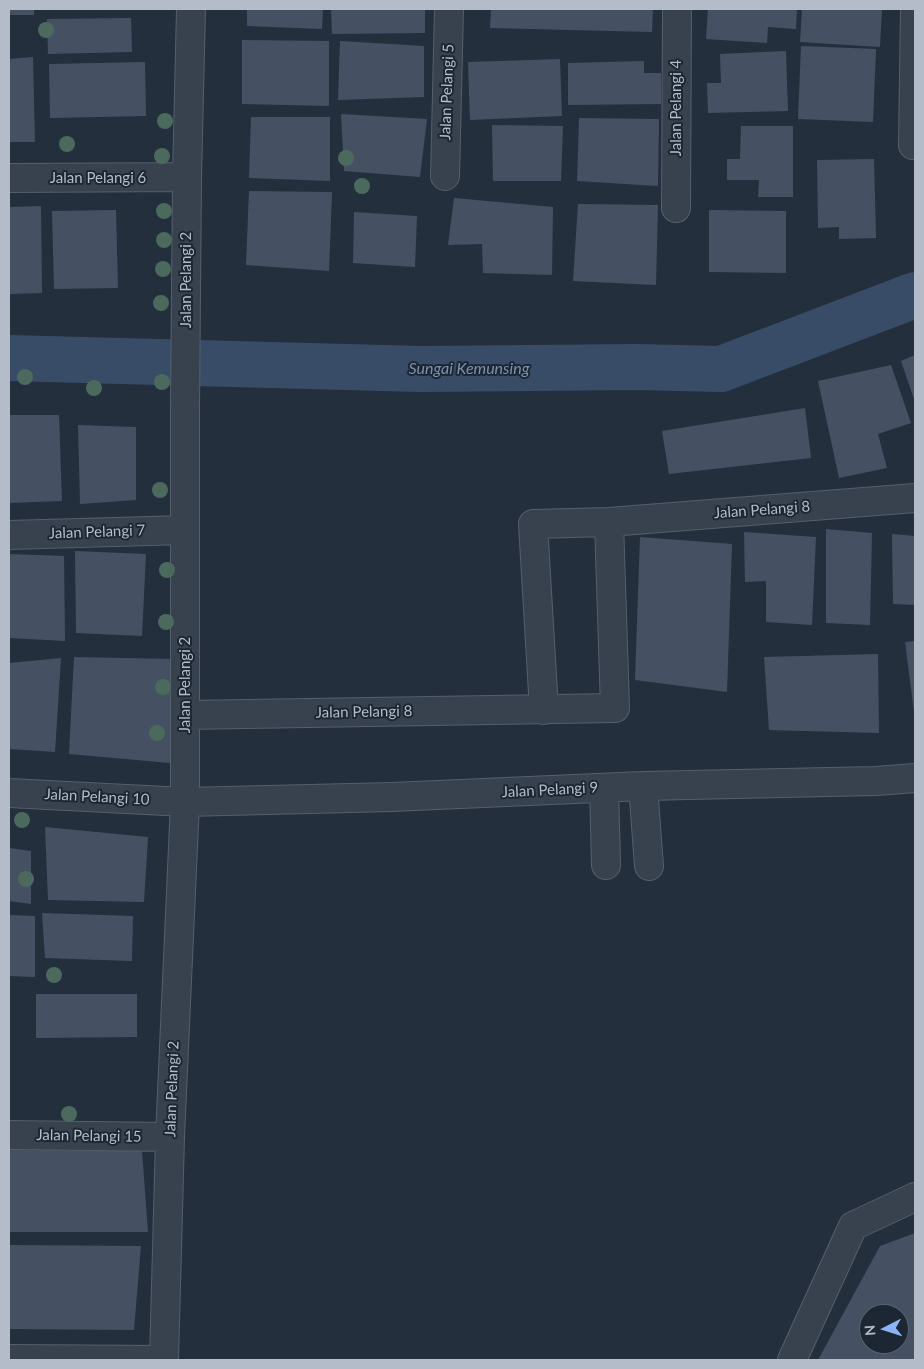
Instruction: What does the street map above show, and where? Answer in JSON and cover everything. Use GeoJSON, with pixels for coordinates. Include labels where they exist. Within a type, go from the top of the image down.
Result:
{"type":"FeatureCollection","features":[{"type":"Feature","properties":{"kind":"street","name":"Jalan Pelangi 2"},"geometry":{"type":"LineString","coordinates":[[164,1360],[170,1137],[185,802],[185,408],[191,9]]}},
{"type":"Feature","properties":{"kind":"street","name":"Jalan Pelangi 5"},"geometry":{"type":"LineString","coordinates":[[444,176],[449,9]]}},
{"type":"Feature","properties":{"kind":"street","name":"Jalan Pelangi 4"},"geometry":{"type":"LineString","coordinates":[[676,208],[677,9]]}},
{"type":"Feature","properties":{"kind":"street"},"geometry":{"type":"LineString","coordinates":[[913,145],[915,9]]}},
{"type":"Feature","properties":{"kind":"street","name":"Jalan Pelangi 6"},"geometry":{"type":"LineString","coordinates":[[9,178],[187,177]]}},
{"type":"Feature","properties":{"kind":"street","name":"Jalan Pelangi 8"},"geometry":{"type":"LineString","coordinates":[[544,710],[533,524],[609,522],[915,498]]}},
{"type":"Feature","properties":{"kind":"street","name":"Jalan Pelangi 8"},"geometry":{"type":"LineString","coordinates":[[185,715],[615,708],[609,522]]}},
{"type":"Feature","properties":{"kind":"street","name":"Jalan Pelangi 7"},"geometry":{"type":"LineString","coordinates":[[9,535],[185,530]]}},
{"type":"Feature","properties":{"kind":"street","name":"Jalan Pelangi 9"},"geometry":{"type":"LineString","coordinates":[[185,802],[392,798],[643,786],[876,781],[915,778]]}},
{"type":"Feature","properties":{"kind":"street"},"geometry":{"type":"LineString","coordinates":[[643,786],[649,866]]}},
{"type":"Feature","properties":{"kind":"street"},"geometry":{"type":"LineString","coordinates":[[604,788],[606,866]]}},
{"type":"Feature","properties":{"kind":"street","name":"Jalan Pelangi 10"},"geometry":{"type":"LineString","coordinates":[[9,793],[185,802]]}},
{"type":"Feature","properties":{"kind":"street","name":"Jalan Pelangi 15"},"geometry":{"type":"LineString","coordinates":[[9,1136],[170,1137]]}},
{"type":"Feature","properties":{"kind":"street"},"geometry":{"type":"LineString","coordinates":[[792,1360],[854,1226],[915,1197]]}},
{"type":"Feature","properties":{"kind":"street"},"geometry":{"type":"LineString","coordinates":[[9,1359],[164,1360]]}},
{"type":"Feature","properties":{"kind":"building"},"geometry":{"type":"Polygon","coordinates":[[[9,9],[34,9],[34,15],[9,15],[9,9]]]}},
{"type":"Feature","properties":{"kind":"building"},"geometry":{"type":"Polygon","coordinates":[[[247,9],[323,9],[322,29],[247,26],[247,9]]]}},
{"type":"Feature","properties":{"kind":"building"},"geometry":{"type":"Polygon","coordinates":[[[331,9],[425,9],[425,33],[332,34],[331,9]]]}},
{"type":"Feature","properties":{"kind":"building"},"geometry":{"type":"Polygon","coordinates":[[[491,9],[653,9],[652,32],[490,28],[491,9]]]}},
{"type":"Feature","properties":{"kind":"building"},"geometry":{"type":"Polygon","coordinates":[[[708,9],[797,9],[796,29],[768,27],[767,43],[706,39],[708,9]]]}},
{"type":"Feature","properties":{"kind":"building"},"geometry":{"type":"Polygon","coordinates":[[[802,9],[882,9],[880,47],[800,42],[802,9]]]}},
{"type":"Feature","properties":{"kind":"building"},"geometry":{"type":"Polygon","coordinates":[[[131,18],[132,52],[48,54],[47,19],[131,18]]]}},
{"type":"Feature","properties":{"kind":"building"},"geometry":{"type":"Polygon","coordinates":[[[242,40],[329,41],[329,106],[242,104],[242,40]]]}},
{"type":"Feature","properties":{"kind":"building"},"geometry":{"type":"Polygon","coordinates":[[[340,41],[424,46],[424,97],[338,100],[340,41]]]}},
{"type":"Feature","properties":{"kind":"building"},"geometry":{"type":"Polygon","coordinates":[[[801,46],[876,49],[873,122],[798,119],[801,46]]]}},
{"type":"Feature","properties":{"kind":"building"},"geometry":{"type":"Polygon","coordinates":[[[786,51],[788,111],[708,113],[707,83],[721,83],[720,54],[786,51]]]}},
{"type":"Feature","properties":{"kind":"building"},"geometry":{"type":"Polygon","coordinates":[[[33,57],[35,142],[9,142],[9,59],[33,57]]]}},
{"type":"Feature","properties":{"kind":"building"},"geometry":{"type":"Polygon","coordinates":[[[560,59],[562,116],[470,120],[468,62],[560,59]]]}},
{"type":"Feature","properties":{"kind":"building"},"geometry":{"type":"Polygon","coordinates":[[[644,61],[644,73],[661,73],[661,104],[568,105],[568,63],[644,61]]]}},
{"type":"Feature","properties":{"kind":"building"},"geometry":{"type":"Polygon","coordinates":[[[145,62],[146,116],[50,118],[49,64],[145,62]]]}},
{"type":"Feature","properties":{"kind":"building"},"geometry":{"type":"Polygon","coordinates":[[[341,114],[427,119],[420,177],[344,171],[341,114]]]}},
{"type":"Feature","properties":{"kind":"building"},"geometry":{"type":"Polygon","coordinates":[[[251,117],[330,117],[330,181],[249,178],[251,117]]]}},
{"type":"Feature","properties":{"kind":"building"},"geometry":{"type":"Polygon","coordinates":[[[579,118],[659,119],[658,186],[577,181],[579,118]]]}},
{"type":"Feature","properties":{"kind":"building"},"geometry":{"type":"Polygon","coordinates":[[[492,125],[563,126],[561,181],[493,181],[492,125]]]}},
{"type":"Feature","properties":{"kind":"building"},"geometry":{"type":"Polygon","coordinates":[[[741,126],[793,126],[793,197],[758,197],[759,180],[727,180],[727,159],[740,159],[741,126]]]}},
{"type":"Feature","properties":{"kind":"building"},"geometry":{"type":"Polygon","coordinates":[[[874,159],[876,238],[839,239],[839,227],[818,228],[817,160],[874,159]]]}},
{"type":"Feature","properties":{"kind":"building"},"geometry":{"type":"Polygon","coordinates":[[[249,191],[332,192],[329,271],[246,265],[249,191]]]}},
{"type":"Feature","properties":{"kind":"building"},"geometry":{"type":"Polygon","coordinates":[[[454,198],[553,207],[552,275],[483,273],[482,244],[448,245],[454,198]]]}},
{"type":"Feature","properties":{"kind":"building"},"geometry":{"type":"Polygon","coordinates":[[[578,204],[658,205],[656,285],[573,281],[578,204]]]}},
{"type":"Feature","properties":{"kind":"building"},"geometry":{"type":"Polygon","coordinates":[[[41,206],[42,293],[9,294],[9,207],[41,206]]]}},
{"type":"Feature","properties":{"kind":"building"},"geometry":{"type":"Polygon","coordinates":[[[116,210],[118,288],[54,289],[52,211],[116,210]]]}},
{"type":"Feature","properties":{"kind":"building"},"geometry":{"type":"Polygon","coordinates":[[[709,210],[786,211],[786,273],[709,272],[709,210]]]}},
{"type":"Feature","properties":{"kind":"building"},"geometry":{"type":"Polygon","coordinates":[[[354,212],[417,216],[415,267],[353,263],[354,212]]]}},
{"type":"Feature","properties":{"kind":"building"},"geometry":{"type":"Polygon","coordinates":[[[915,355],[915,402],[901,361],[915,355]]]}},
{"type":"Feature","properties":{"kind":"building"},"geometry":{"type":"Polygon","coordinates":[[[891,365],[911,423],[878,434],[887,468],[839,478],[818,381],[891,365]]]}},
{"type":"Feature","properties":{"kind":"building"},"geometry":{"type":"Polygon","coordinates":[[[805,408],[811,458],[669,474],[662,431],[805,408]]]}},
{"type":"Feature","properties":{"kind":"building"},"geometry":{"type":"Polygon","coordinates":[[[9,415],[59,415],[62,501],[9,503],[9,415]]]}},
{"type":"Feature","properties":{"kind":"building"},"geometry":{"type":"Polygon","coordinates":[[[78,425],[136,427],[136,500],[80,504],[78,425]]]}},
{"type":"Feature","properties":{"kind":"building"},"geometry":{"type":"Polygon","coordinates":[[[826,529],[872,533],[870,625],[826,623],[826,529]]]}},
{"type":"Feature","properties":{"kind":"building"},"geometry":{"type":"Polygon","coordinates":[[[744,532],[816,537],[812,625],[766,622],[766,581],[745,582],[744,532]]]}},
{"type":"Feature","properties":{"kind":"building"},"geometry":{"type":"Polygon","coordinates":[[[892,534],[915,536],[915,605],[893,604],[892,534]]]}},
{"type":"Feature","properties":{"kind":"building"},"geometry":{"type":"Polygon","coordinates":[[[640,537],[732,544],[727,692],[635,680],[640,537]]]}},
{"type":"Feature","properties":{"kind":"building"},"geometry":{"type":"Polygon","coordinates":[[[75,551],[146,554],[142,636],[76,633],[75,551]]]}},
{"type":"Feature","properties":{"kind":"building"},"geometry":{"type":"Polygon","coordinates":[[[9,554],[64,556],[65,641],[9,638],[9,554]]]}},
{"type":"Feature","properties":{"kind":"building"},"geometry":{"type":"Polygon","coordinates":[[[915,641],[915,712],[914,712],[905,642],[915,641]]]}},
{"type":"Feature","properties":{"kind":"building"},"geometry":{"type":"Polygon","coordinates":[[[878,654],[879,733],[769,730],[764,657],[878,654]]]}},
{"type":"Feature","properties":{"kind":"building"},"geometry":{"type":"Polygon","coordinates":[[[74,657],[174,659],[170,763],[69,754],[74,657]]]}},
{"type":"Feature","properties":{"kind":"building"},"geometry":{"type":"Polygon","coordinates":[[[61,658],[55,752],[9,749],[9,663],[61,658]]]}},
{"type":"Feature","properties":{"kind":"building"},"geometry":{"type":"Polygon","coordinates":[[[45,827],[148,837],[144,902],[48,900],[45,827]]]}},
{"type":"Feature","properties":{"kind":"building"},"geometry":{"type":"Polygon","coordinates":[[[9,848],[31,851],[31,904],[9,901],[9,848]]]}},
{"type":"Feature","properties":{"kind":"building"},"geometry":{"type":"Polygon","coordinates":[[[42,913],[133,916],[132,961],[45,958],[42,913]]]}},
{"type":"Feature","properties":{"kind":"building"},"geometry":{"type":"Polygon","coordinates":[[[9,915],[35,916],[35,977],[9,976],[9,915]]]}},
{"type":"Feature","properties":{"kind":"building"},"geometry":{"type":"Polygon","coordinates":[[[36,994],[137,994],[137,1037],[36,1038],[36,994]]]}},
{"type":"Feature","properties":{"kind":"building"},"geometry":{"type":"Polygon","coordinates":[[[9,1150],[142,1151],[148,1232],[9,1232],[9,1150]]]}},
{"type":"Feature","properties":{"kind":"building"},"geometry":{"type":"Polygon","coordinates":[[[915,1233],[915,1360],[818,1360],[880,1246],[915,1233]]]}},
{"type":"Feature","properties":{"kind":"building"},"geometry":{"type":"Polygon","coordinates":[[[9,1245],[141,1246],[134,1330],[9,1329],[9,1245]]]}},
{"type":"Feature","properties":{"kind":"waterway","name":"Sungai Kemunsing"},"geometry":{"type":"LineString","coordinates":[[9,358],[421,369],[637,367],[721,369],[915,295]]}}]}
